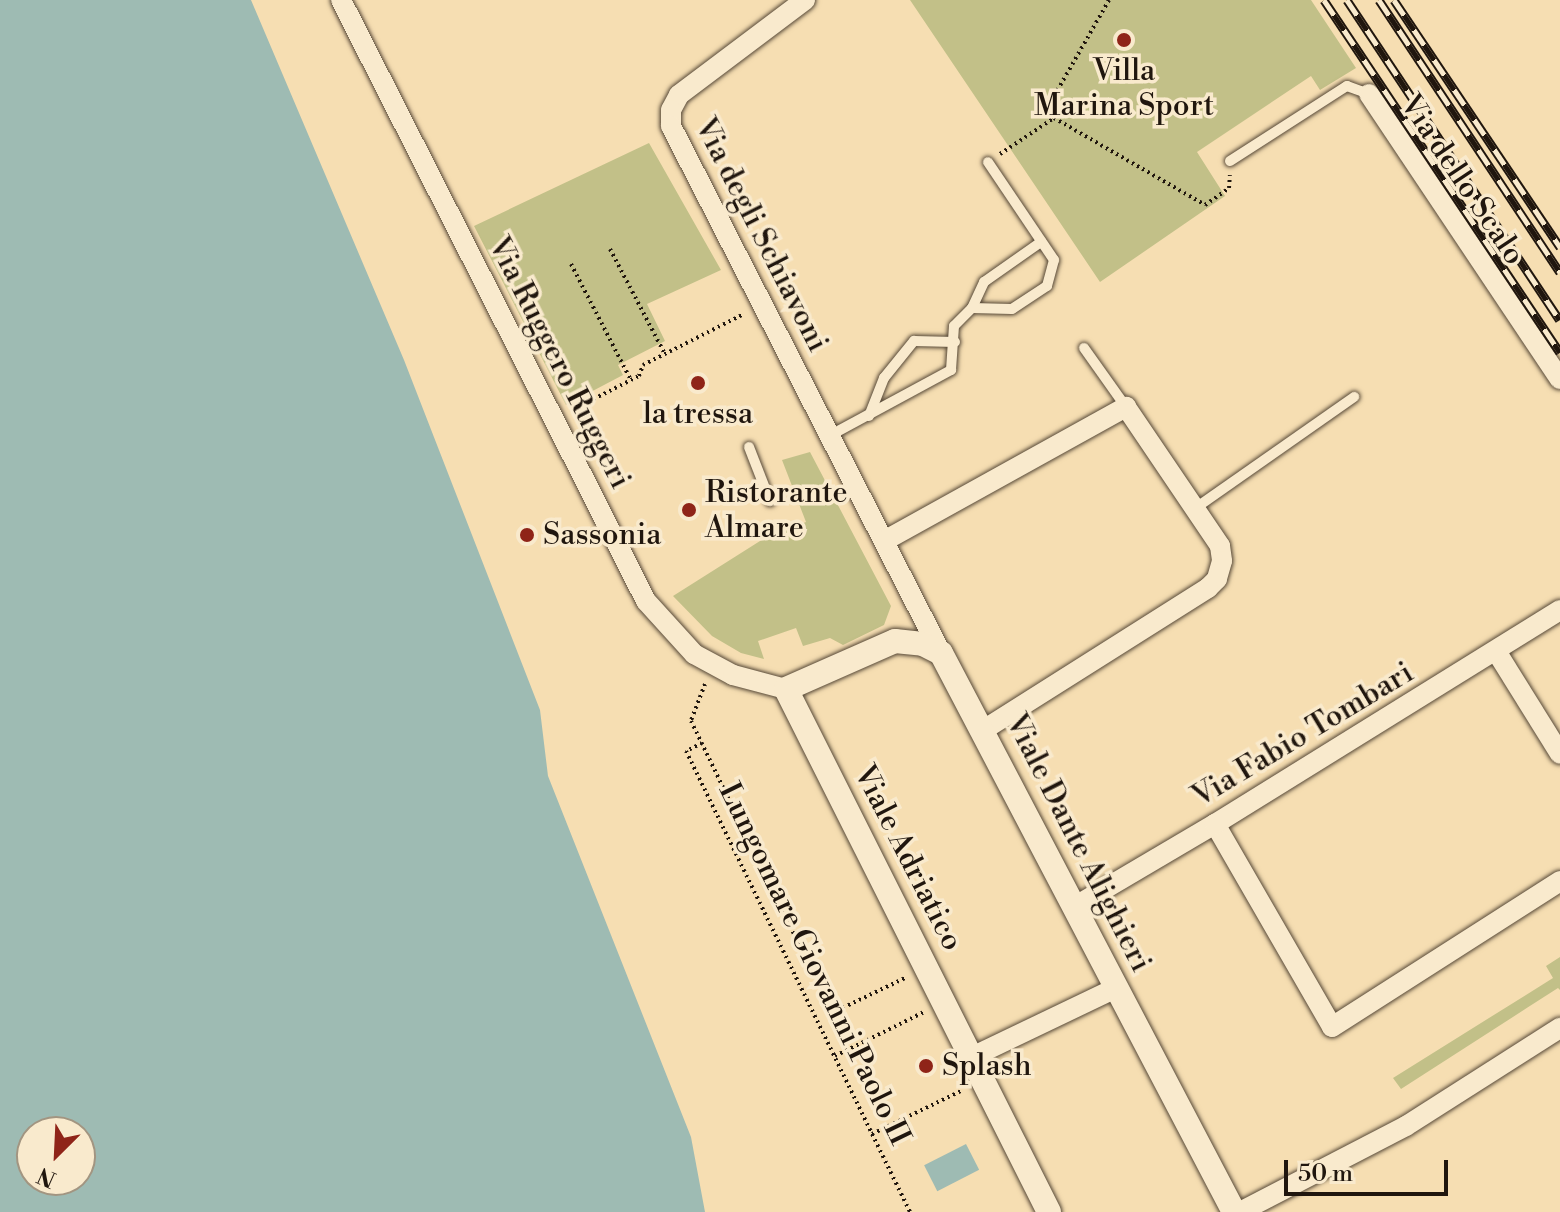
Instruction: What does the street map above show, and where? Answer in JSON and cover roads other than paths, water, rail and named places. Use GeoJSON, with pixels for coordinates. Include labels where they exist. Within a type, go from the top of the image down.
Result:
{"type":"FeatureCollection","features":[{"type":"Feature","properties":{"kind":"street","name":"Via Ruggero Ruggeri"},"geometry":{"type":"LineString","coordinates":[[341,0],[646,601],[677,638],[714,666],[757,683],[786,689]]}},
{"type":"Feature","properties":{"kind":"street","name":"Via degli Schiavoni"},"geometry":{"type":"LineString","coordinates":[[805,0],[679,95],[671,114],[673,131],[941,653]]}},
{"type":"Feature","properties":{"kind":"street","name":"Via dello Scalo"},"geometry":{"type":"LineString","coordinates":[[1369,94],[1560,379]]}},
{"type":"Feature","properties":{"kind":"street"},"geometry":{"type":"LineString","coordinates":[[884,541],[1126,407],[1197,507],[1220,546],[1222,561],[1217,579],[983,730]]}},
{"type":"Feature","properties":{"kind":"street","name":"Via Fabio Tombari"},"geometry":{"type":"LineString","coordinates":[[1074,907],[1215,824],[1560,610]]}},
{"type":"Feature","properties":{"kind":"street"},"geometry":{"type":"LineString","coordinates":[[786,689],[895,641],[923,644],[941,653]]}},
{"type":"Feature","properties":{"kind":"street"},"geometry":{"type":"LineString","coordinates":[[1496,651],[1560,754]]}},
{"type":"Feature","properties":{"kind":"street","name":"Viale Dante Alighieri"},"geometry":{"type":"LineString","coordinates":[[941,653],[1237,1212]]}},
{"type":"Feature","properties":{"kind":"street","name":"Viale Adriatico"},"geometry":{"type":"LineString","coordinates":[[786,689],[1049,1212]]}},
{"type":"Feature","properties":{"kind":"street"},"geometry":{"type":"LineString","coordinates":[[1215,824],[1332,1027],[1560,881]]}},
{"type":"Feature","properties":{"kind":"street"},"geometry":{"type":"LineString","coordinates":[[972,1057],[1116,988]]}},
{"type":"Feature","properties":{"kind":"street"},"geometry":{"type":"LineString","coordinates":[[1237,1212],[1406,1126],[1560,1028]]}},
{"type":"Feature","properties":{"kind":"lane"},"geometry":{"type":"LineString","coordinates":[[1230,161],[1347,86],[1369,94]]}},
{"type":"Feature","properties":{"kind":"lane"},"geometry":{"type":"LineString","coordinates":[[972,308],[1012,309],[1047,286],[1054,260],[988,162]]}},
{"type":"Feature","properties":{"kind":"lane"},"geometry":{"type":"LineString","coordinates":[[829,436],[951,370],[954,326],[972,308],[984,282],[1041,242]]}},
{"type":"Feature","properties":{"kind":"lane"},"geometry":{"type":"LineString","coordinates":[[869,416],[884,378],[914,341],[955,342]]}},
{"type":"Feature","properties":{"kind":"lane"},"geometry":{"type":"LineString","coordinates":[[1084,348],[1126,407]]}},
{"type":"Feature","properties":{"kind":"lane"},"geometry":{"type":"LineString","coordinates":[[1197,507],[1354,397]]}},
{"type":"Feature","properties":{"kind":"lane"},"geometry":{"type":"LineString","coordinates":[[749,447],[770,501]]}},
{"type":"Feature","properties":{"kind":"water"},"geometry":{"type":"Polygon","coordinates":[[[0,0],[251,0],[404,360],[540,710],[548,776],[691,1137],[705,1212],[0,1212],[0,0]]]}},
{"type":"Feature","properties":{"kind":"water"},"geometry":{"type":"Polygon","coordinates":[[[966,1144],[979,1170],[937,1191],[924,1165],[966,1144]]]}},
{"type":"Feature","properties":{"kind":"railway"},"geometry":{"type":"LineString","coordinates":[[1324,0],[1560,352]]}},
{"type":"Feature","properties":{"kind":"railway"},"geometry":{"type":"LineString","coordinates":[[1347,0],[1560,320]]}},
{"type":"Feature","properties":{"kind":"railway"},"geometry":{"type":"LineString","coordinates":[[1379,0],[1560,272]]}},
{"type":"Feature","properties":{"kind":"railway"},"geometry":{"type":"LineString","coordinates":[[1394,0],[1560,247]]}},
{"type":"Feature","properties":{"kind":"place","name":"Villa Marina Sport"},"geometry":{"type":"Point","coordinates":[1124,40]}},
{"type":"Feature","properties":{"kind":"place","name":"la tressa"},"geometry":{"type":"Point","coordinates":[698,383]}},
{"type":"Feature","properties":{"kind":"place","name":"Ristorante Almare"},"geometry":{"type":"Point","coordinates":[689,510]}},
{"type":"Feature","properties":{"kind":"place","name":"Sassonia"},"geometry":{"type":"Point","coordinates":[527,535]}},
{"type":"Feature","properties":{"kind":"place","name":"Splash"},"geometry":{"type":"Point","coordinates":[926,1066]}}]}
